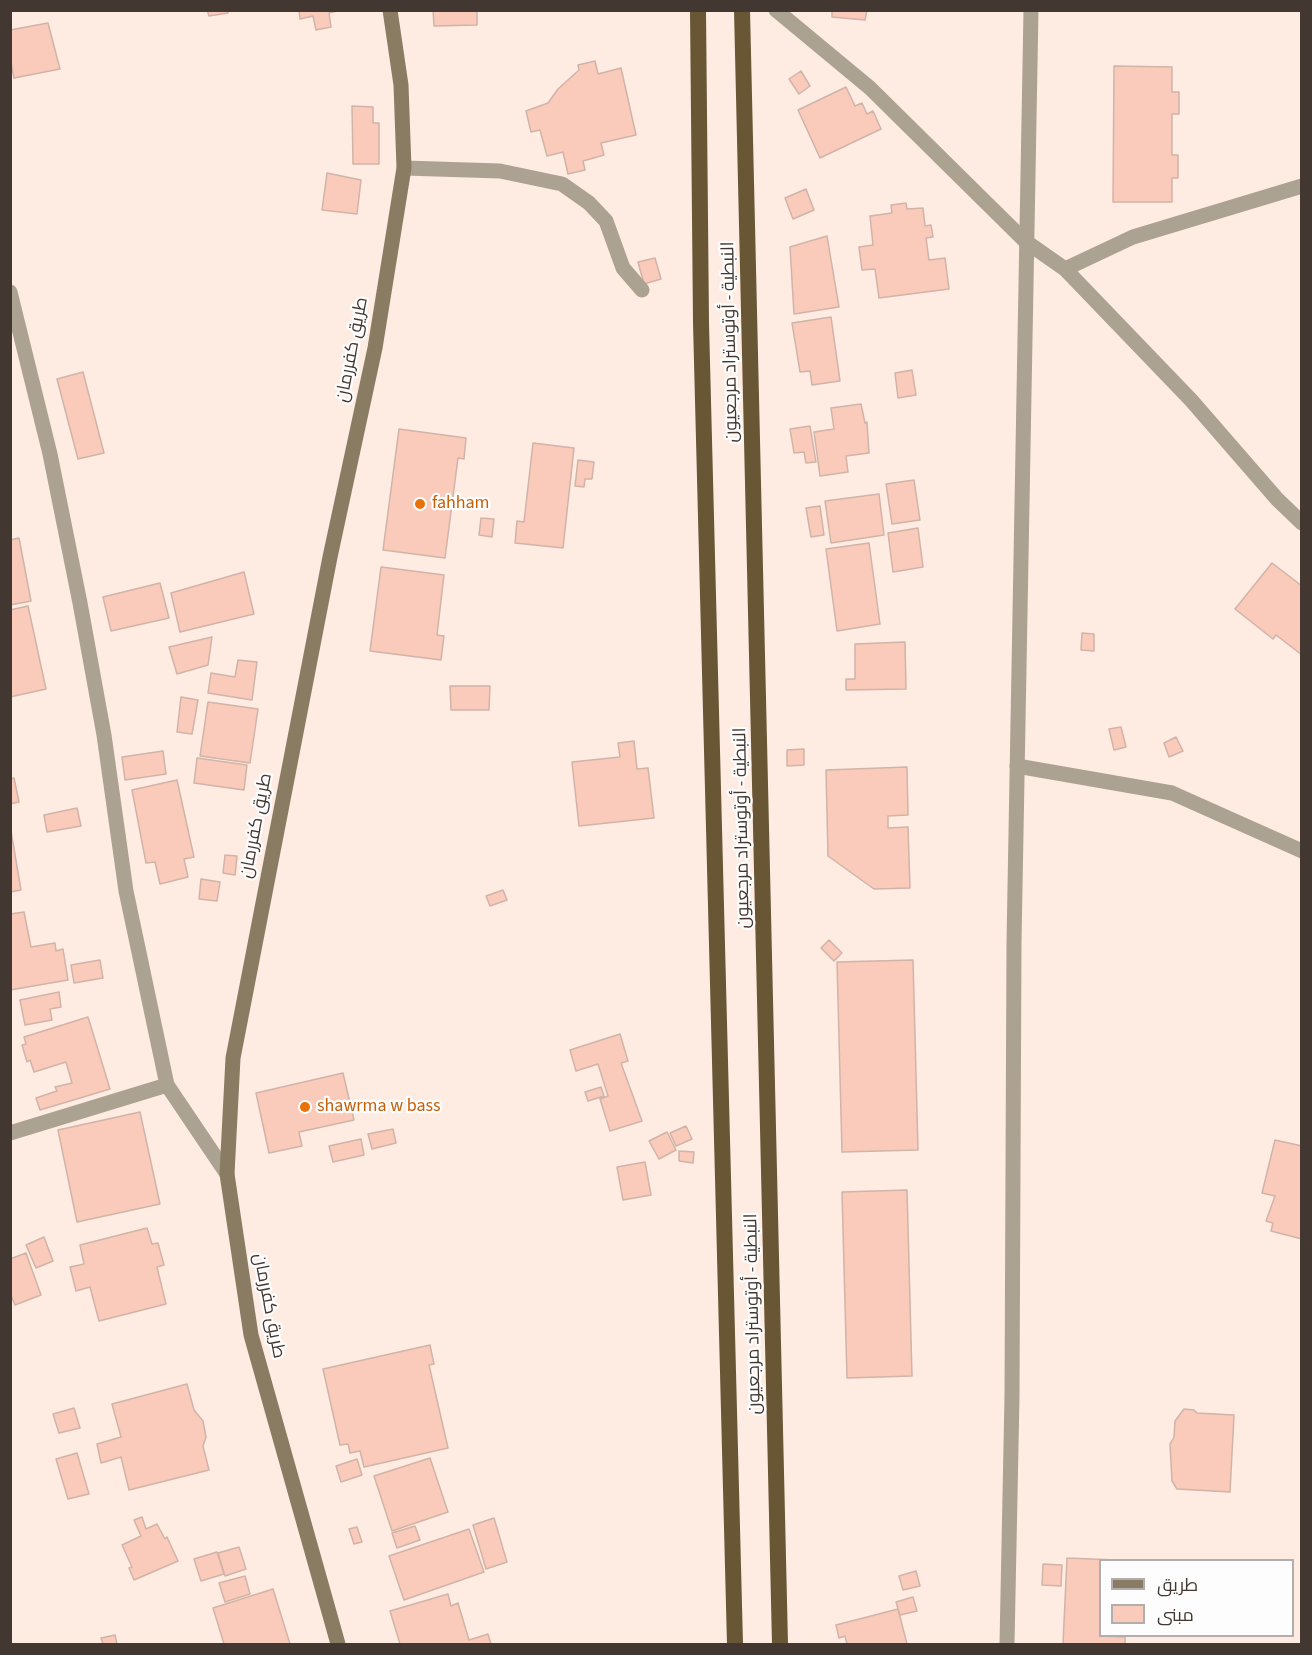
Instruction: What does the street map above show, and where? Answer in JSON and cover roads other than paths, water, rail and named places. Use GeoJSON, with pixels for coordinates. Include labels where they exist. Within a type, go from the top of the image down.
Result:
{"type":"FeatureCollection","features":[{"type":"Feature","properties":{"kind":"highway","name":"النبطية - أوتوستراد مرجعيون"},"geometry":{"type":"LineString","coordinates":[[698,10],[701,322],[735,1644]]}},
{"type":"Feature","properties":{"kind":"highway","name":"النبطية - أوتوستراد مرجعيون"},"geometry":{"type":"LineString","coordinates":[[742,10],[780,1644]]}},
{"type":"Feature","properties":{"kind":"main road","name":"طريق كفررمان"},"geometry":{"type":"LineString","coordinates":[[338,1644],[251,1335],[227,1174],[233,1058],[279,812],[375,348],[404,168],[401,85],[390,10]]}},
{"type":"Feature","properties":{"kind":"street"},"geometry":{"type":"LineString","coordinates":[[776,10],[870,88],[1025,241],[1065,269],[1191,400],[1277,500],[1302,523]]}},
{"type":"Feature","properties":{"kind":"street"},"geometry":{"type":"LineString","coordinates":[[1007,1644],[1017,766],[1031,10]]}},
{"type":"Feature","properties":{"kind":"street"},"geometry":{"type":"LineString","coordinates":[[404,168],[500,171],[562,184],[590,203],[606,221],[623,268],[642,290]]}},
{"type":"Feature","properties":{"kind":"street"},"geometry":{"type":"LineString","coordinates":[[1065,269],[1133,237],[1302,186]]}},
{"type":"Feature","properties":{"kind":"street"},"geometry":{"type":"LineString","coordinates":[[10,292],[50,454],[80,603],[104,735],[126,891],[167,1084],[227,1174]]}},
{"type":"Feature","properties":{"kind":"street"},"geometry":{"type":"LineString","coordinates":[[1017,766],[1172,793],[1302,851]]}},
{"type":"Feature","properties":{"kind":"street"},"geometry":{"type":"LineString","coordinates":[[10,1133],[167,1084]]}},
{"type":"Feature","properties":{"kind":"place","name":"fahham"},"geometry":{"type":"Point","coordinates":[420,504]}},
{"type":"Feature","properties":{"kind":"place","name":"shawrma w bass"},"geometry":{"type":"Point","coordinates":[305,1107]}}]}
